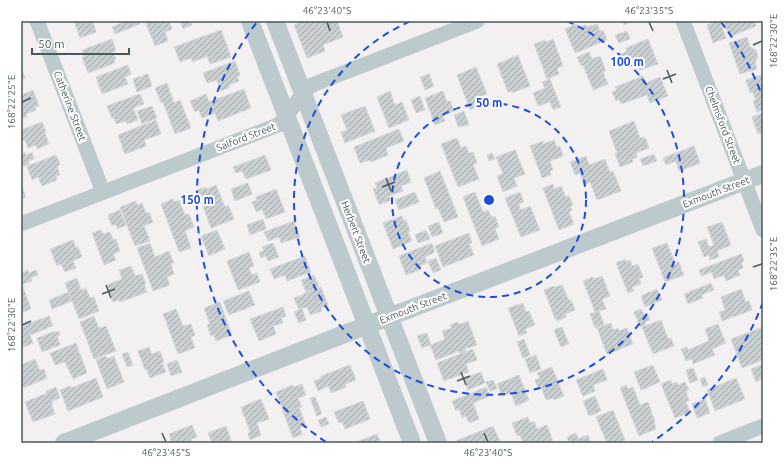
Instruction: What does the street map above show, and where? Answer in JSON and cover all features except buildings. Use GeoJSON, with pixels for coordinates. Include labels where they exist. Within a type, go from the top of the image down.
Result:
{"type":"FeatureCollection","features":[{"type":"Feature","properties":{"kind":"street","name":"Catherine Street"},"geometry":{"type":"LineString","coordinates":[[37,21],[103,192]]}},
{"type":"Feature","properties":{"kind":"street"},"geometry":{"type":"LineString","coordinates":[[250,21],[412,443]]}},
{"type":"Feature","properties":{"kind":"street","name":"Herbert Street"},"geometry":{"type":"LineString","coordinates":[[275,21],[438,443]]}},
{"type":"Feature","properties":{"kind":"street","name":"Salford Street"},"geometry":{"type":"LineString","coordinates":[[21,224],[278,125],[302,93],[312,85],[477,21]]}},
{"type":"Feature","properties":{"kind":"street","name":"Chelmsford Street"},"geometry":{"type":"LineString","coordinates":[[683,21],[763,230]]}},
{"type":"Feature","properties":{"kind":"street","name":"Exmouth Street"},"geometry":{"type":"LineString","coordinates":[[64,443],[367,325],[763,174]]}},
{"type":"Feature","properties":{"kind":"street"},"geometry":{"type":"LineString","coordinates":[[720,443],[763,426]]}}]}
